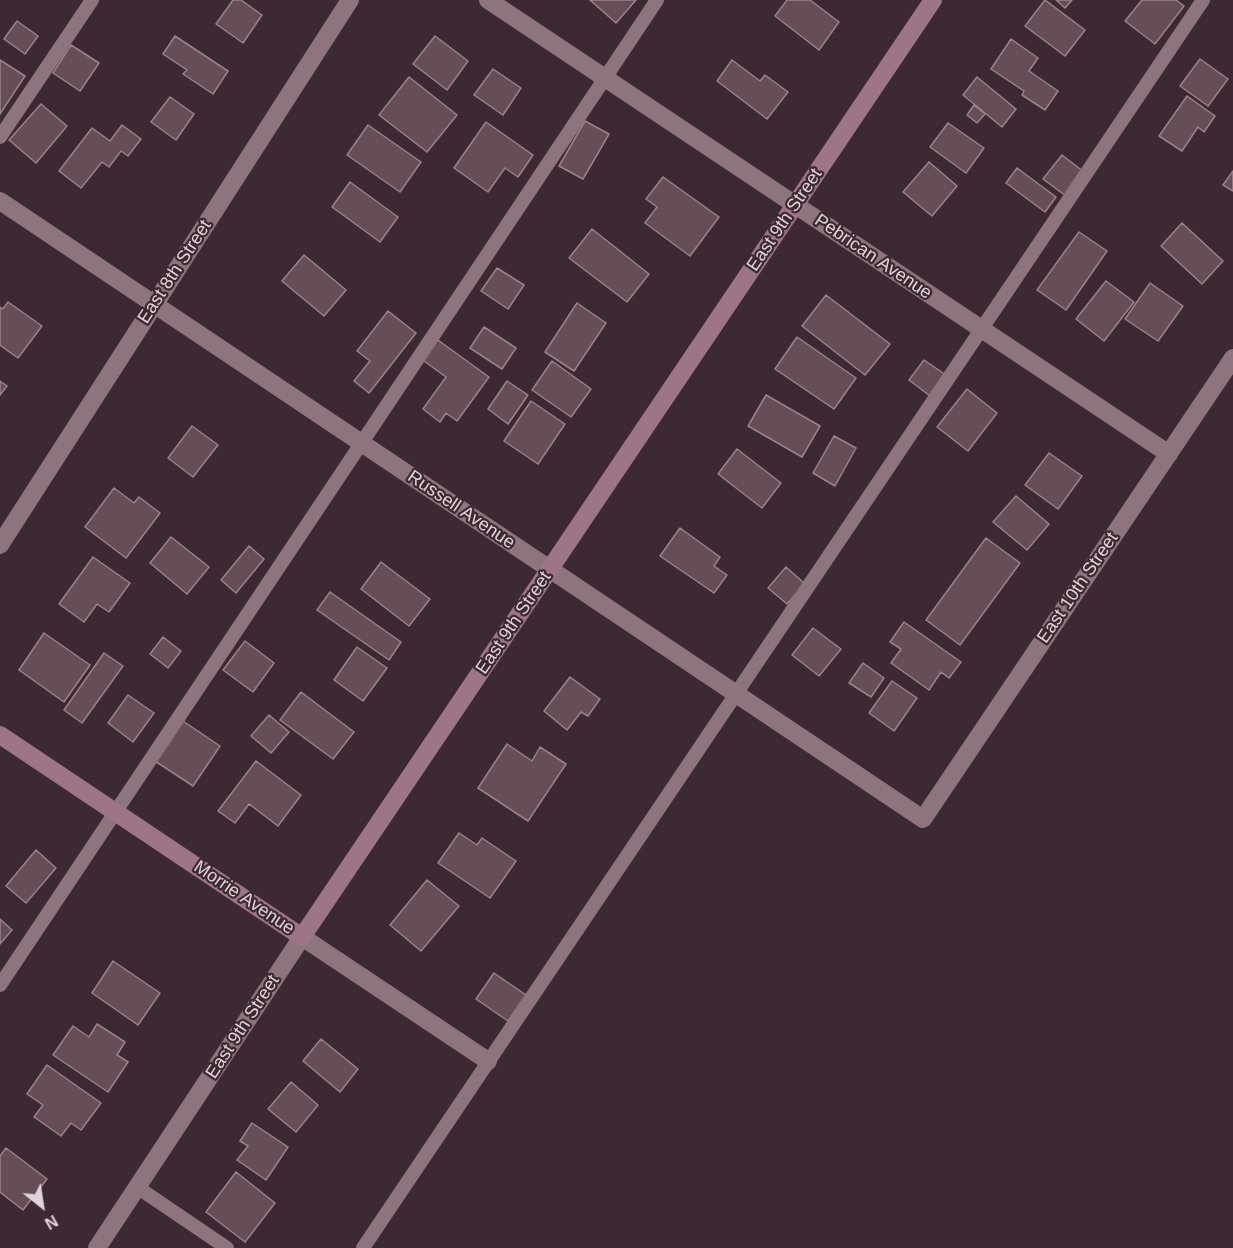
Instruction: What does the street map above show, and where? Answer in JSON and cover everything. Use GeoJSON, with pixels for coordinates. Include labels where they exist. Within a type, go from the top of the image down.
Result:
{"type":"FeatureCollection","features":[{"type":"Feature","properties":{"kind":"street","name":"East 8th Street"},"geometry":{"type":"LineString","coordinates":[[0,544],[350,0]]}},
{"type":"Feature","properties":{"kind":"street","name":"Pebrican Avenue"},"geometry":{"type":"LineString","coordinates":[[488,0],[1168,454]]}},
{"type":"Feature","properties":{"kind":"street","name":"East 9th Street"},"geometry":{"type":"LineString","coordinates":[[97,1248],[303,937],[933,0]]}},
{"type":"Feature","properties":{"kind":"street","name":"Russell Avenue"},"geometry":{"type":"LineString","coordinates":[[0,201],[923,819]]}},
{"type":"Feature","properties":{"kind":"street","name":"East 10th Street"},"geometry":{"type":"LineString","coordinates":[[923,819],[1233,358]]}},
{"type":"Feature","properties":{"kind":"street","name":"Morrie Avenue"},"geometry":{"type":"LineString","coordinates":[[0,735],[488,1061]]}},
{"type":"Feature","properties":{"kind":"lane"},"geometry":{"type":"LineString","coordinates":[[0,137],[92,0]]}},
{"type":"Feature","properties":{"kind":"lane"},"geometry":{"type":"LineString","coordinates":[[0,985],[657,0]]}},
{"type":"Feature","properties":{"kind":"lane"},"geometry":{"type":"LineString","coordinates":[[363,1248],[1203,0]]}},
{"type":"Feature","properties":{"kind":"lane"},"geometry":{"type":"LineString","coordinates":[[137,1187],[227,1248]]}},
{"type":"Feature","properties":{"kind":"building"},"geometry":{"type":"Polygon","coordinates":[[[233,0],[241,0],[262,15],[243,43],[216,24],[233,0]]]}},
{"type":"Feature","properties":{"kind":"building"},"geometry":{"type":"Polygon","coordinates":[[[590,0],[636,0],[616,23],[590,0]]]}},
{"type":"Feature","properties":{"kind":"building"},"geometry":{"type":"Polygon","coordinates":[[[787,0],[810,0],[839,22],[819,50],[775,16],[787,0]]]}},
{"type":"Feature","properties":{"kind":"building"},"geometry":{"type":"Polygon","coordinates":[[[1045,0],[1085,30],[1065,56],[1025,26],[1045,0]]]}},
{"type":"Feature","properties":{"kind":"building"},"geometry":{"type":"Polygon","coordinates":[[[1056,0],[1072,0],[1065,8],[1056,0]]]}},
{"type":"Feature","properties":{"kind":"building"},"geometry":{"type":"Polygon","coordinates":[[[1142,0],[1176,0],[1184,6],[1155,44],[1125,21],[1142,0]]]}},
{"type":"Feature","properties":{"kind":"building"},"geometry":{"type":"Polygon","coordinates":[[[17,21],[38,36],[25,54],[4,39],[17,21]]]}},
{"type":"Feature","properties":{"kind":"building"},"geometry":{"type":"Polygon","coordinates":[[[175,36],[228,71],[213,94],[183,74],[187,70],[163,54],[175,36]]]}},
{"type":"Feature","properties":{"kind":"building"},"geometry":{"type":"Polygon","coordinates":[[[435,36],[468,61],[447,90],[413,64],[435,36]]]}},
{"type":"Feature","properties":{"kind":"building"},"geometry":{"type":"Polygon","coordinates":[[[1011,39],[1038,58],[1029,71],[1058,91],[1045,110],[1022,95],[1024,91],[991,69],[1011,39]]]}},
{"type":"Feature","properties":{"kind":"building"},"geometry":{"type":"Polygon","coordinates":[[[71,45],[99,63],[80,91],[53,73],[71,45]]]}},
{"type":"Feature","properties":{"kind":"building"},"geometry":{"type":"Polygon","coordinates":[[[1200,59],[1228,79],[1208,106],[1180,86],[1200,59]]]}},
{"type":"Feature","properties":{"kind":"building"},"geometry":{"type":"Polygon","coordinates":[[[0,60],[25,76],[0,114],[0,60]]]}},
{"type":"Feature","properties":{"kind":"building"},"geometry":{"type":"Polygon","coordinates":[[[732,60],[760,81],[765,75],[788,92],[767,119],[717,81],[732,60]]]}},
{"type":"Feature","properties":{"kind":"building"},"geometry":{"type":"Polygon","coordinates":[[[493,69],[521,88],[503,115],[474,95],[493,69]]]}},
{"type":"Feature","properties":{"kind":"building"},"geometry":{"type":"Polygon","coordinates":[[[409,77],[457,115],[427,152],[379,115],[409,77]]]}},
{"type":"Feature","properties":{"kind":"building"},"geometry":{"type":"Polygon","coordinates":[[[977,77],[1016,109],[1002,127],[963,95],[977,77]]]}},
{"type":"Feature","properties":{"kind":"building"},"geometry":{"type":"Polygon","coordinates":[[[1187,96],[1215,116],[1204,132],[1198,127],[1182,151],[1159,136],[1187,96]]]}},
{"type":"Feature","properties":{"kind":"building"},"geometry":{"type":"Polygon","coordinates":[[[170,97],[194,114],[176,140],[151,122],[170,97]]]}},
{"type":"Feature","properties":{"kind":"building"},"geometry":{"type":"Polygon","coordinates":[[[41,104],[67,126],[36,163],[9,140],[41,104]]]}},
{"type":"Feature","properties":{"kind":"building"},"geometry":{"type":"Polygon","coordinates":[[[974,105],[985,114],[977,123],[967,115],[974,105]]]}},
{"type":"Feature","properties":{"kind":"building"},"geometry":{"type":"Polygon","coordinates":[[[585,121],[609,134],[583,179],[559,166],[585,121]]]}},
{"type":"Feature","properties":{"kind":"building"},"geometry":{"type":"Polygon","coordinates":[[[486,122],[533,155],[518,177],[505,168],[488,192],[454,168],[486,122]]]}},
{"type":"Feature","properties":{"kind":"building"},"geometry":{"type":"Polygon","coordinates":[[[948,123],[984,148],[966,173],[930,147],[948,123]]]}},
{"type":"Feature","properties":{"kind":"building"},"geometry":{"type":"Polygon","coordinates":[[[122,125],[141,139],[128,156],[121,151],[109,167],[102,162],[81,188],[59,171],[92,128],[110,141],[122,125]]]}},
{"type":"Feature","properties":{"kind":"building"},"geometry":{"type":"Polygon","coordinates":[[[368,125],[421,162],[400,192],[347,155],[368,125]]]}},
{"type":"Feature","properties":{"kind":"building"},"geometry":{"type":"Polygon","coordinates":[[[1062,155],[1084,172],[1066,196],[1043,179],[1062,155]]]}},
{"type":"Feature","properties":{"kind":"building"},"geometry":{"type":"Polygon","coordinates":[[[929,162],[957,186],[932,216],[903,192],[929,162]]]}},
{"type":"Feature","properties":{"kind":"building"},"geometry":{"type":"Polygon","coordinates":[[[1017,168],[1056,197],[1045,212],[1006,183],[1017,168]]]}},
{"type":"Feature","properties":{"kind":"building"},"geometry":{"type":"Polygon","coordinates":[[[1233,171],[1233,191],[1223,185],[1233,171]]]}},
{"type":"Feature","properties":{"kind":"building"},"geometry":{"type":"Polygon","coordinates":[[[663,177],[719,217],[690,256],[645,223],[657,207],[646,199],[663,177]]]}},
{"type":"Feature","properties":{"kind":"building"},"geometry":{"type":"Polygon","coordinates":[[[350,182],[398,217],[380,242],[332,207],[350,182]]]}},
{"type":"Feature","properties":{"kind":"building"},"geometry":{"type":"Polygon","coordinates":[[[1182,223],[1223,261],[1202,284],[1161,246],[1182,223]]]}},
{"type":"Feature","properties":{"kind":"building"},"geometry":{"type":"Polygon","coordinates":[[[592,229],[649,274],[627,302],[569,258],[592,229]]]}},
{"type":"Feature","properties":{"kind":"building"},"geometry":{"type":"Polygon","coordinates":[[[1079,232],[1107,251],[1066,310],[1037,290],[1079,232]]]}},
{"type":"Feature","properties":{"kind":"building"},"geometry":{"type":"Polygon","coordinates":[[[304,255],[346,290],[324,316],[282,281],[304,255]]]}},
{"type":"Feature","properties":{"kind":"building"},"geometry":{"type":"Polygon","coordinates":[[[497,268],[524,285],[508,309],[481,291],[497,268]]]}},
{"type":"Feature","properties":{"kind":"building"},"geometry":{"type":"Polygon","coordinates":[[[1106,281],[1134,302],[1104,341],[1076,319],[1106,281]]]}},
{"type":"Feature","properties":{"kind":"building"},"geometry":{"type":"Polygon","coordinates":[[[1150,283],[1183,306],[1158,341],[1125,319],[1150,283]]]}},
{"type":"Feature","properties":{"kind":"building"},"geometry":{"type":"Polygon","coordinates":[[[826,295],[890,344],[865,375],[802,326],[826,295]]]}},
{"type":"Feature","properties":{"kind":"building"},"geometry":{"type":"Polygon","coordinates":[[[8,302],[42,326],[18,358],[0,345],[0,307],[3,309],[8,302]]]}},
{"type":"Feature","properties":{"kind":"building"},"geometry":{"type":"Polygon","coordinates":[[[577,303],[606,323],[574,371],[545,352],[577,303]]]}},
{"type":"Feature","properties":{"kind":"building"},"geometry":{"type":"Polygon","coordinates":[[[388,311],[416,333],[369,393],[354,381],[370,361],[357,351],[388,311]]]}},
{"type":"Feature","properties":{"kind":"building"},"geometry":{"type":"Polygon","coordinates":[[[484,327],[516,348],[502,369],[470,348],[484,327]]]}},
{"type":"Feature","properties":{"kind":"building"},"geometry":{"type":"Polygon","coordinates":[[[797,337],[856,378],[834,409],[775,369],[797,337]]]}},
{"type":"Feature","properties":{"kind":"building"},"geometry":{"type":"Polygon","coordinates":[[[435,338],[489,377],[457,421],[446,413],[440,422],[423,409],[446,377],[420,358],[435,338]]]}},
{"type":"Feature","properties":{"kind":"building"},"geometry":{"type":"Polygon","coordinates":[[[924,360],[946,375],[930,396],[909,380],[924,360]]]}},
{"type":"Feature","properties":{"kind":"building"},"geometry":{"type":"Polygon","coordinates":[[[552,361],[591,389],[571,417],[532,390],[552,361]]]}},
{"type":"Feature","properties":{"kind":"building"},"geometry":{"type":"Polygon","coordinates":[[[0,381],[7,386],[0,395],[0,381]]]}},
{"type":"Feature","properties":{"kind":"building"},"geometry":{"type":"Polygon","coordinates":[[[507,381],[528,395],[508,424],[488,409],[507,381]]]}},
{"type":"Feature","properties":{"kind":"building"},"geometry":{"type":"Polygon","coordinates":[[[967,389],[997,413],[968,451],[937,427],[967,389]]]}},
{"type":"Feature","properties":{"kind":"building"},"geometry":{"type":"Polygon","coordinates":[[[766,395],[820,426],[802,457],[748,426],[766,395]]]}},
{"type":"Feature","properties":{"kind":"building"},"geometry":{"type":"Polygon","coordinates":[[[531,401],[565,424],[538,464],[504,441],[531,401]]]}},
{"type":"Feature","properties":{"kind":"building"},"geometry":{"type":"Polygon","coordinates":[[[192,426],[218,445],[193,477],[168,458],[192,426]]]}},
{"type":"Feature","properties":{"kind":"building"},"geometry":{"type":"Polygon","coordinates":[[[834,436],[856,448],[835,486],[813,473],[834,436]]]}},
{"type":"Feature","properties":{"kind":"building"},"geometry":{"type":"Polygon","coordinates":[[[737,449],[781,483],[762,508],[718,474],[737,449]]]}},
{"type":"Feature","properties":{"kind":"building"},"geometry":{"type":"Polygon","coordinates":[[[1049,453],[1082,476],[1058,509],[1025,485],[1049,453]]]}},
{"type":"Feature","properties":{"kind":"building"},"geometry":{"type":"Polygon","coordinates":[[[114,488],[134,503],[139,497],[160,513],[126,558],[85,527],[114,488]]]}},
{"type":"Feature","properties":{"kind":"building"},"geometry":{"type":"Polygon","coordinates":[[[1016,496],[1049,524],[1027,550],[993,522],[1016,496]]]}},
{"type":"Feature","properties":{"kind":"building"},"geometry":{"type":"Polygon","coordinates":[[[680,528],[720,557],[714,566],[727,575],[714,593],[660,556],[680,528]]]}},
{"type":"Feature","properties":{"kind":"building"},"geometry":{"type":"Polygon","coordinates":[[[171,537],[209,567],[187,594],[150,563],[171,537]]]}},
{"type":"Feature","properties":{"kind":"building"},"geometry":{"type":"Polygon","coordinates":[[[986,538],[1020,563],[960,645],[926,620],[986,538]]]}},
{"type":"Feature","properties":{"kind":"building"},"geometry":{"type":"Polygon","coordinates":[[[249,546],[264,559],[236,593],[221,580],[249,546]]]}},
{"type":"Feature","properties":{"kind":"building"},"geometry":{"type":"Polygon","coordinates":[[[93,557],[130,583],[109,612],[97,604],[84,622],[59,604],[93,557]]]}},
{"type":"Feature","properties":{"kind":"building"},"geometry":{"type":"Polygon","coordinates":[[[381,562],[430,599],[409,626],[361,589],[381,562]]]}},
{"type":"Feature","properties":{"kind":"building"},"geometry":{"type":"Polygon","coordinates":[[[786,567],[805,584],[787,604],[768,588],[786,567]]]}},
{"type":"Feature","properties":{"kind":"building"},"geometry":{"type":"Polygon","coordinates":[[[330,592],[401,642],[389,660],[317,610],[330,592]]]}},
{"type":"Feature","properties":{"kind":"building"},"geometry":{"type":"Polygon","coordinates":[[[904,622],[961,662],[949,678],[941,672],[929,690],[891,663],[901,649],[890,642],[904,622]]]}},
{"type":"Feature","properties":{"kind":"building"},"geometry":{"type":"Polygon","coordinates":[[[813,628],[841,649],[819,676],[792,655],[813,628]]]}},
{"type":"Feature","properties":{"kind":"building"},"geometry":{"type":"Polygon","coordinates":[[[44,633],[90,665],[64,702],[19,670],[44,633]]]}},
{"type":"Feature","properties":{"kind":"building"},"geometry":{"type":"Polygon","coordinates":[[[163,637],[181,651],[168,668],[150,654],[163,637]]]}},
{"type":"Feature","properties":{"kind":"building"},"geometry":{"type":"Polygon","coordinates":[[[245,641],[274,663],[253,692],[223,670],[245,641]]]}},
{"type":"Feature","properties":{"kind":"building"},"geometry":{"type":"Polygon","coordinates":[[[357,647],[387,668],[363,701],[334,680],[357,647]]]}},
{"type":"Feature","properties":{"kind":"building"},"geometry":{"type":"Polygon","coordinates":[[[104,653],[123,666],[82,723],[64,710],[104,653]]]}},
{"type":"Feature","properties":{"kind":"building"},"geometry":{"type":"Polygon","coordinates":[[[863,663],[884,678],[871,697],[849,683],[863,663]]]}},
{"type":"Feature","properties":{"kind":"building"},"geometry":{"type":"Polygon","coordinates":[[[570,677],[600,699],[588,716],[581,712],[567,730],[544,711],[570,677]]]}},
{"type":"Feature","properties":{"kind":"building"},"geometry":{"type":"Polygon","coordinates":[[[892,681],[917,698],[894,731],[869,713],[892,681]]]}},
{"type":"Feature","properties":{"kind":"building"},"geometry":{"type":"Polygon","coordinates":[[[301,692],[354,732],[333,759],[280,720],[301,692]]]}},
{"type":"Feature","properties":{"kind":"building"},"geometry":{"type":"Polygon","coordinates":[[[128,695],[154,713],[133,742],[108,723],[128,695]]]}},
{"type":"Feature","properties":{"kind":"building"},"geometry":{"type":"Polygon","coordinates":[[[269,715],[289,732],[271,753],[251,736],[269,715]]]}},
{"type":"Feature","properties":{"kind":"building"},"geometry":{"type":"Polygon","coordinates":[[[183,721],[220,746],[193,786],[155,761],[183,721]]]}},
{"type":"Feature","properties":{"kind":"building"},"geometry":{"type":"Polygon","coordinates":[[[507,744],[532,761],[540,747],[566,764],[528,821],[478,788],[507,744]]]}},
{"type":"Feature","properties":{"kind":"building"},"geometry":{"type":"Polygon","coordinates":[[[256,761],[301,795],[278,826],[249,804],[235,823],[218,811],[256,761]]]}},
{"type":"Feature","properties":{"kind":"building"},"geometry":{"type":"Polygon","coordinates":[[[459,833],[477,845],[482,838],[516,861],[490,898],[438,863],[459,833]]]}},
{"type":"Feature","properties":{"kind":"building"},"geometry":{"type":"Polygon","coordinates":[[[36,850],[56,868],[26,903],[6,886],[36,850]]]}},
{"type":"Feature","properties":{"kind":"building"},"geometry":{"type":"Polygon","coordinates":[[[427,880],[459,906],[421,951],[390,925],[427,880]]]}},
{"type":"Feature","properties":{"kind":"building"},"geometry":{"type":"Polygon","coordinates":[[[0,919],[12,930],[0,944],[0,919]]]}},
{"type":"Feature","properties":{"kind":"building"},"geometry":{"type":"Polygon","coordinates":[[[113,961],[160,993],[138,1025],[92,993],[113,961]]]}},
{"type":"Feature","properties":{"kind":"building"},"geometry":{"type":"Polygon","coordinates":[[[494,973],[526,995],[508,1021],[476,999],[494,973]]]}},
{"type":"Feature","properties":{"kind":"building"},"geometry":{"type":"Polygon","coordinates":[[[97,1024],[125,1042],[117,1055],[128,1062],[108,1092],[53,1055],[73,1026],[89,1037],[97,1024]]]}},
{"type":"Feature","properties":{"kind":"building"},"geometry":{"type":"Polygon","coordinates":[[[321,1039],[358,1069],[340,1092],[303,1061],[321,1039]]]}},
{"type":"Feature","properties":{"kind":"building"},"geometry":{"type":"Polygon","coordinates":[[[47,1065],[101,1103],[81,1130],[71,1123],[61,1136],[34,1117],[43,1105],[27,1094],[47,1065]]]}},
{"type":"Feature","properties":{"kind":"building"},"geometry":{"type":"Polygon","coordinates":[[[291,1082],[318,1105],[296,1132],[268,1109],[291,1082]]]}},
{"type":"Feature","properties":{"kind":"building"},"geometry":{"type":"Polygon","coordinates":[[[252,1123],[288,1147],[266,1180],[237,1160],[248,1146],[240,1141],[252,1123]]]}},
{"type":"Feature","properties":{"kind":"building"},"geometry":{"type":"Polygon","coordinates":[[[6,1148],[47,1179],[23,1210],[0,1192],[0,1156],[6,1148]]]}},
{"type":"Feature","properties":{"kind":"building"},"geometry":{"type":"Polygon","coordinates":[[[236,1172],[275,1203],[245,1242],[206,1212],[236,1172]]]}}]}
